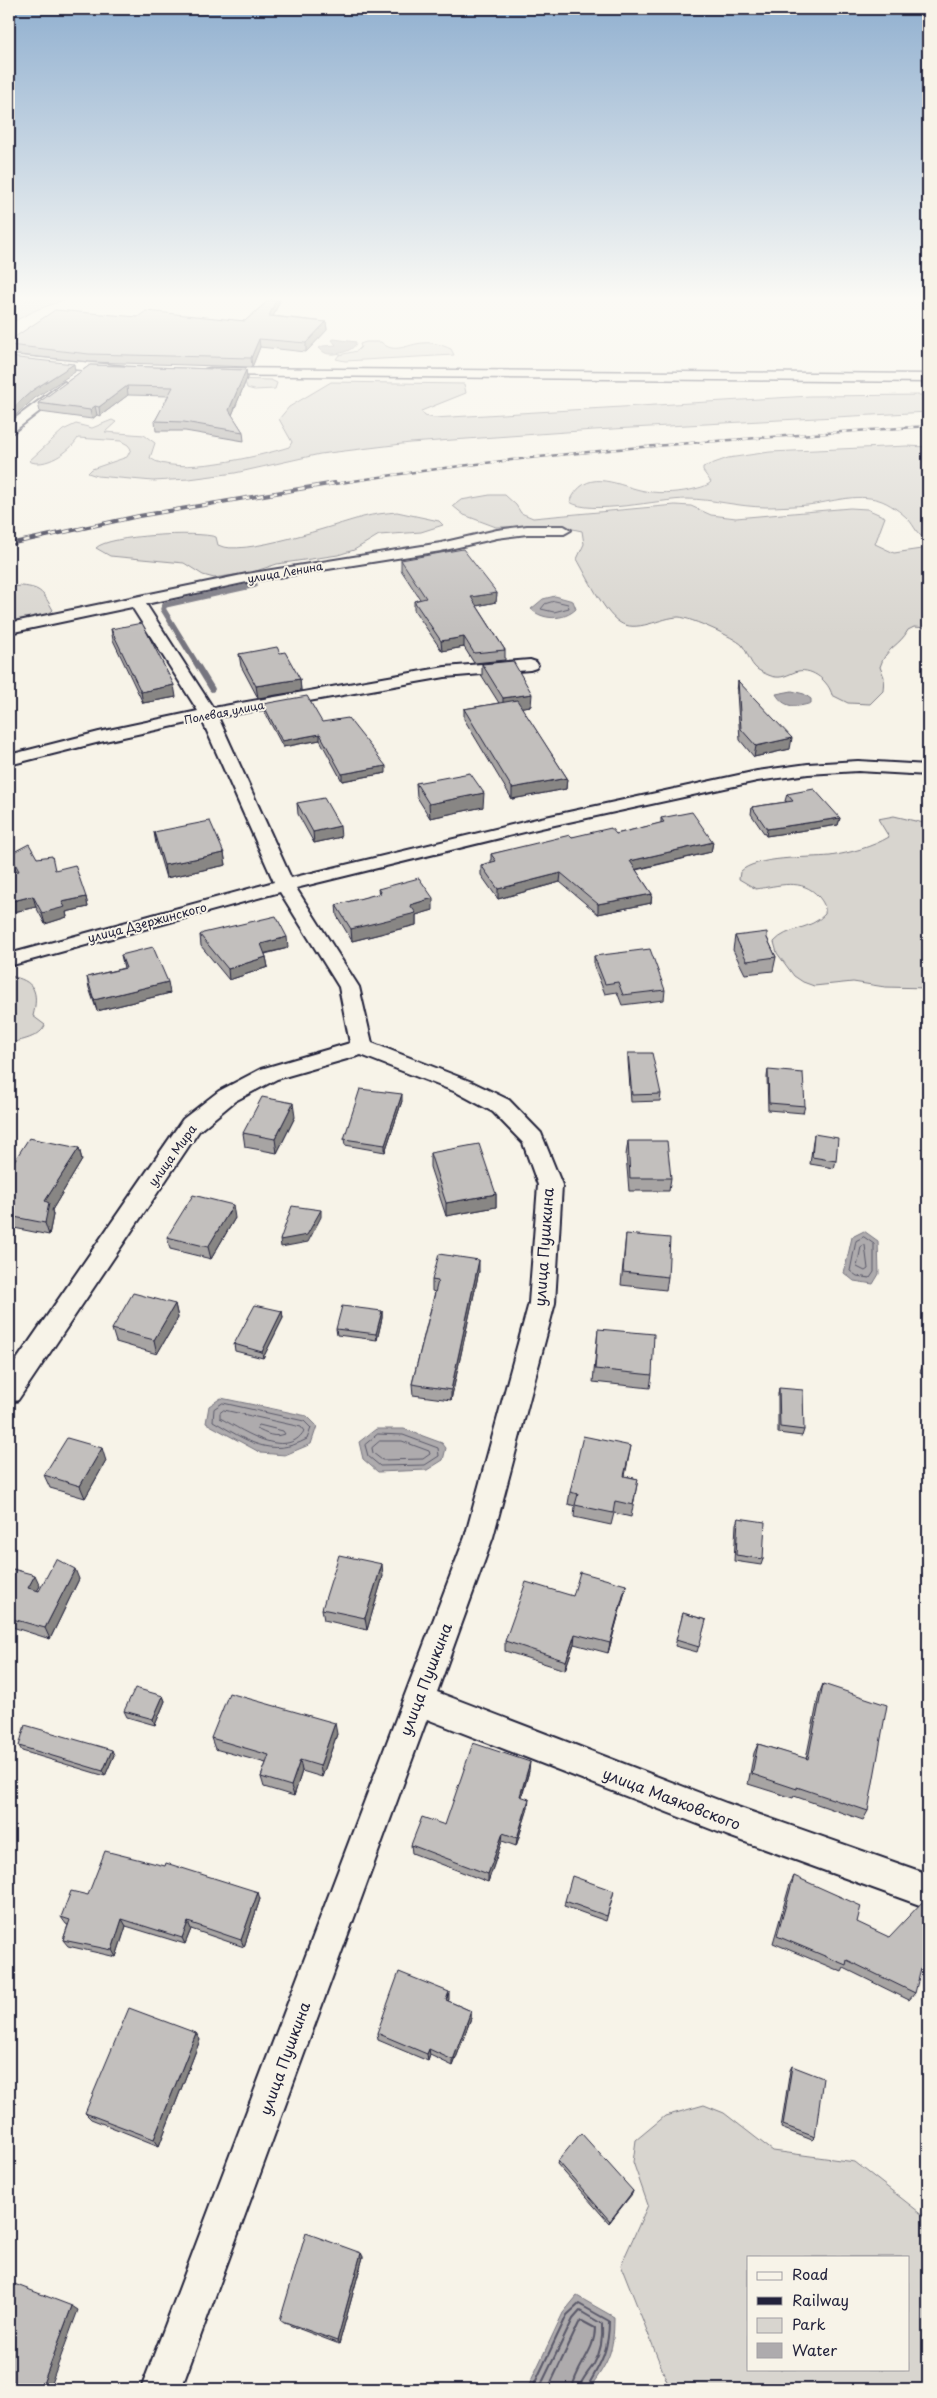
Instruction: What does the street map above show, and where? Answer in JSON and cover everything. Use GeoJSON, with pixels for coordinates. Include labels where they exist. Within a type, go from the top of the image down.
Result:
{"type":"FeatureCollection","features":[{"type":"Feature","properties":{"kind":"street"},"geometry":{"type":"LineString","coordinates":[[9,429],[29,412]]}},
{"type":"Feature","properties":{"kind":"street","name":"улица Ленина"},"geometry":{"type":"LineString","coordinates":[[9,628],[247,578],[441,547],[497,534],[527,530],[564,530]]}},
{"type":"Feature","properties":{"kind":"street"},"geometry":{"type":"LineString","coordinates":[[137,602],[208,714],[285,885],[349,987],[362,1047]]}},
{"type":"Feature","properties":{"kind":"street","name":"Полевая улица"},"geometry":{"type":"LineString","coordinates":[[9,760],[99,737],[208,714],[445,672],[530,665]]}},
{"type":"Feature","properties":{"kind":"street","name":"улица Дзержинского"},"geometry":{"type":"LineString","coordinates":[[9,960],[285,885],[541,823],[757,776],[808,769],[858,766],[928,770]]}},
{"type":"Feature","properties":{"kind":"street","name":"улица Мира"},"geometry":{"type":"LineString","coordinates":[[9,1392],[191,1125],[227,1096],[269,1074],[362,1047]]}},
{"type":"Feature","properties":{"kind":"street","name":"улица Пушкина"},"geometry":{"type":"LineString","coordinates":[[161,2389],[479,1537],[542,1303],[550,1185],[533,1139],[501,1106],[464,1087],[362,1047]]}},
{"type":"Feature","properties":{"kind":"street","name":"улица Маяковского"},"geometry":{"type":"LineString","coordinates":[[417,1700],[726,1819],[928,1891]]}},
{"type":"Feature","properties":{"kind":"green space"},"geometry":{"type":"Polygon","coordinates":[[[285,412],[422,412],[425,416],[434,418],[538,412],[928,412],[594,430],[410,443],[320,454],[235,473],[189,479],[153,481],[97,476],[88,473],[92,469],[127,457],[131,449],[121,441],[78,438],[69,449],[56,458],[42,463],[29,461],[63,430],[76,424],[92,428],[112,420],[116,422],[105,432],[144,435],[155,443],[150,458],[162,463],[178,466],[218,463],[289,447],[292,442],[279,419],[285,412]]]}},
{"type":"Feature","properties":{"kind":"green space"},"geometry":{"type":"Polygon","coordinates":[[[907,446],[928,447],[928,539],[921,536],[908,519],[895,508],[883,501],[861,497],[808,505],[771,507],[687,499],[609,507],[580,506],[570,502],[576,491],[592,481],[610,482],[659,493],[699,488],[711,482],[703,471],[703,467],[728,458],[770,452],[907,446]]]}},
{"type":"Feature","properties":{"kind":"green space"},"geometry":{"type":"Polygon","coordinates":[[[490,495],[505,495],[516,505],[521,513],[533,518],[675,505],[691,506],[711,515],[736,518],[850,508],[867,509],[885,517],[875,544],[894,553],[928,548],[928,628],[914,627],[908,630],[901,640],[889,651],[880,667],[884,677],[883,691],[870,704],[848,703],[832,695],[828,685],[815,674],[798,671],[779,677],[758,670],[742,645],[702,624],[679,617],[641,626],[626,625],[619,622],[601,602],[577,559],[584,544],[582,531],[559,526],[496,527],[464,515],[453,506],[461,500],[490,495]]]}},
{"type":"Feature","properties":{"kind":"green space"},"geometry":{"type":"Polygon","coordinates":[[[397,512],[439,521],[443,525],[421,532],[379,535],[354,550],[338,555],[277,564],[253,572],[214,578],[203,575],[184,563],[110,556],[96,548],[117,540],[174,534],[206,535],[216,537],[218,545],[230,548],[247,547],[267,544],[367,516],[397,512]]]}},
{"type":"Feature","properties":{"kind":"green space"},"geometry":{"type":"Polygon","coordinates":[[[22,586],[34,588],[41,592],[53,610],[46,616],[9,625],[9,587],[22,586]]]}},
{"type":"Feature","properties":{"kind":"green space"},"geometry":{"type":"Polygon","coordinates":[[[894,816],[928,824],[928,988],[885,987],[853,982],[814,986],[803,982],[794,976],[777,953],[774,942],[779,937],[819,919],[825,914],[823,903],[812,891],[797,885],[789,884],[756,889],[739,879],[740,872],[757,863],[770,860],[830,856],[868,847],[889,837],[878,819],[894,816]]]}},
{"type":"Feature","properties":{"kind":"green space"},"geometry":{"type":"Polygon","coordinates":[[[9,976],[30,984],[35,994],[33,1016],[45,1025],[35,1035],[24,1040],[9,1043],[9,976]]]}},
{"type":"Feature","properties":{"kind":"green space"},"geometry":{"type":"Polygon","coordinates":[[[704,2105],[724,2113],[773,2151],[855,2162],[928,2219],[928,2389],[670,2389],[621,2265],[648,2205],[633,2162],[636,2140],[665,2116],[704,2105]]]}},
{"type":"Feature","properties":{"kind":"water"},"geometry":{"type":"Polygon","coordinates":[[[555,596],[573,601],[576,609],[565,616],[553,618],[536,613],[531,609],[543,599],[555,596]]]}},
{"type":"Feature","properties":{"kind":"water"},"geometry":{"type":"Polygon","coordinates":[[[792,691],[804,694],[811,699],[811,703],[791,706],[779,699],[776,694],[792,691]]]}},
{"type":"Feature","properties":{"kind":"water"},"geometry":{"type":"Polygon","coordinates":[[[864,1231],[878,1241],[879,1274],[873,1284],[854,1281],[844,1273],[852,1237],[864,1231]]]}},
{"type":"Feature","properties":{"kind":"water"},"geometry":{"type":"Polygon","coordinates":[[[221,1398],[307,1416],[317,1426],[311,1444],[285,1455],[261,1453],[206,1423],[209,1406],[221,1398]]]}},
{"type":"Feature","properties":{"kind":"water"},"geometry":{"type":"Polygon","coordinates":[[[376,1429],[404,1429],[442,1443],[446,1448],[443,1460],[427,1470],[378,1472],[363,1459],[359,1442],[376,1429]]]}},
{"type":"Feature","properties":{"kind":"water"},"geometry":{"type":"Polygon","coordinates":[[[577,2296],[614,2317],[613,2339],[606,2363],[589,2389],[527,2389],[563,2313],[577,2296]]]}},
{"type":"Feature","properties":{"kind":"building"},"geometry":{"type":"Polygon","coordinates":[[[160,412],[230,412],[243,432],[184,422],[155,421],[160,412]]]}},
{"type":"Feature","properties":{"kind":"building"},"geometry":{"type":"Polygon","coordinates":[[[463,549],[497,593],[471,597],[505,650],[474,653],[464,637],[441,641],[414,601],[426,598],[401,560],[463,549]]]}},
{"type":"Feature","properties":{"kind":"building"},"geometry":{"type":"Polygon","coordinates":[[[142,623],[174,685],[141,692],[111,629],[142,623]]]}},
{"type":"Feature","properties":{"kind":"building"},"geometry":{"type":"Polygon","coordinates":[[[277,647],[280,653],[285,652],[300,679],[256,686],[239,654],[277,647]]]}},
{"type":"Feature","properties":{"kind":"building"},"geometry":{"type":"Polygon","coordinates":[[[513,661],[532,694],[503,698],[482,664],[513,661]]]}},
{"type":"Feature","properties":{"kind":"building"},"geometry":{"type":"Polygon","coordinates":[[[738,681],[792,738],[756,746],[741,729],[738,681]]]}},
{"type":"Feature","properties":{"kind":"building"},"geometry":{"type":"Polygon","coordinates":[[[307,696],[322,722],[348,718],[386,766],[342,774],[320,734],[282,741],[263,704],[307,696]]]}},
{"type":"Feature","properties":{"kind":"building"},"geometry":{"type":"Polygon","coordinates":[[[517,700],[567,778],[512,788],[464,709],[517,700]]]}},
{"type":"Feature","properties":{"kind":"building"},"geometry":{"type":"Polygon","coordinates":[[[470,773],[484,793],[429,804],[416,783],[470,773]]]}},
{"type":"Feature","properties":{"kind":"building"},"geometry":{"type":"Polygon","coordinates":[[[814,789],[840,818],[767,829],[752,807],[793,801],[787,794],[814,789]]]}},
{"type":"Feature","properties":{"kind":"building"},"geometry":{"type":"Polygon","coordinates":[[[324,798],[340,826],[313,832],[297,803],[324,798]]]}},
{"type":"Feature","properties":{"kind":"building"},"geometry":{"type":"Polygon","coordinates":[[[692,812],[713,842],[630,861],[652,894],[598,904],[561,873],[498,889],[481,865],[496,861],[491,854],[570,835],[572,837],[611,828],[616,834],[664,822],[661,818],[692,812]]]}},
{"type":"Feature","properties":{"kind":"building"},"geometry":{"type":"Polygon","coordinates":[[[210,821],[224,853],[164,865],[154,832],[210,821]]]}},
{"type":"Feature","properties":{"kind":"building"},"geometry":{"type":"Polygon","coordinates":[[[29,844],[37,858],[52,856],[55,870],[75,865],[86,897],[62,902],[65,907],[42,913],[33,896],[9,902],[9,873],[19,871],[10,854],[29,844]]]}},
{"type":"Feature","properties":{"kind":"building"},"geometry":{"type":"Polygon","coordinates":[[[419,878],[433,898],[410,905],[416,913],[351,929],[336,905],[381,893],[378,889],[419,878]]]}},
{"type":"Feature","properties":{"kind":"building"},"geometry":{"type":"Polygon","coordinates":[[[276,916],[287,937],[261,944],[266,957],[228,969],[200,935],[203,933],[276,916]]]}},
{"type":"Feature","properties":{"kind":"building"},"geometry":{"type":"Polygon","coordinates":[[[767,932],[767,938],[776,957],[747,961],[735,936],[767,932]]]}},
{"type":"Feature","properties":{"kind":"building"},"geometry":{"type":"Polygon","coordinates":[[[153,947],[168,982],[94,1000],[87,977],[126,968],[121,955],[153,947]]]}},
{"type":"Feature","properties":{"kind":"building"},"geometry":{"type":"Polygon","coordinates":[[[650,949],[665,990],[623,995],[618,982],[605,984],[594,956],[650,949]]]}},
{"type":"Feature","properties":{"kind":"building"},"geometry":{"type":"Polygon","coordinates":[[[628,1053],[652,1053],[661,1094],[632,1095],[628,1053]]]}},
{"type":"Feature","properties":{"kind":"building"},"geometry":{"type":"Polygon","coordinates":[[[768,1070],[803,1073],[805,1106],[769,1103],[768,1070]]]}},
{"type":"Feature","properties":{"kind":"building"},"geometry":{"type":"Polygon","coordinates":[[[360,1089],[402,1094],[385,1145],[344,1139],[360,1089]]]}},
{"type":"Feature","properties":{"kind":"building"},"geometry":{"type":"Polygon","coordinates":[[[262,1097],[293,1103],[275,1139],[243,1133],[262,1097]]]}},
{"type":"Feature","properties":{"kind":"building"},"geometry":{"type":"Polygon","coordinates":[[[814,1134],[838,1138],[836,1161],[812,1157],[814,1134]]]}},
{"type":"Feature","properties":{"kind":"building"},"geometry":{"type":"Polygon","coordinates":[[[29,1138],[79,1148],[45,1201],[49,1203],[45,1223],[9,1216],[9,1169],[29,1138]]]}},
{"type":"Feature","properties":{"kind":"building"},"geometry":{"type":"Polygon","coordinates":[[[628,1141],[667,1141],[671,1178],[630,1178],[628,1141]]]}},
{"type":"Feature","properties":{"kind":"building"},"geometry":{"type":"Polygon","coordinates":[[[479,1144],[496,1194],[446,1203],[430,1153],[479,1144]]]}},
{"type":"Feature","properties":{"kind":"building"},"geometry":{"type":"Polygon","coordinates":[[[193,1195],[233,1205],[208,1247],[167,1237],[193,1195]]]}},
{"type":"Feature","properties":{"kind":"building"},"geometry":{"type":"Polygon","coordinates":[[[292,1206],[321,1210],[307,1235],[280,1240],[292,1206]]]}},
{"type":"Feature","properties":{"kind":"building"},"geometry":{"type":"Polygon","coordinates":[[[626,1234],[670,1238],[668,1277],[623,1272],[626,1234]]]}},
{"type":"Feature","properties":{"kind":"building"},"geometry":{"type":"Polygon","coordinates":[[[439,1254],[479,1260],[451,1390],[412,1384],[438,1281],[432,1280],[439,1254]]]}},
{"type":"Feature","properties":{"kind":"building"},"geometry":{"type":"Polygon","coordinates":[[[133,1293],[175,1304],[154,1340],[112,1329],[133,1293]]]}},
{"type":"Feature","properties":{"kind":"building"},"geometry":{"type":"Polygon","coordinates":[[[255,1305],[282,1311],[262,1352],[234,1344],[255,1305]]]}},
{"type":"Feature","properties":{"kind":"building"},"geometry":{"type":"Polygon","coordinates":[[[342,1306],[382,1311],[376,1334],[336,1329],[342,1306]]]}},
{"type":"Feature","properties":{"kind":"building"},"geometry":{"type":"Polygon","coordinates":[[[598,1329],[654,1334],[652,1375],[595,1369],[598,1329]]]}},
{"type":"Feature","properties":{"kind":"building"},"geometry":{"type":"Polygon","coordinates":[[[928,1358],[928,1368],[923,1365],[928,1358]]]}},
{"type":"Feature","properties":{"kind":"building"},"geometry":{"type":"Polygon","coordinates":[[[779,1388],[803,1390],[804,1430],[780,1427],[779,1388]]]}},
{"type":"Feature","properties":{"kind":"building"},"geometry":{"type":"Polygon","coordinates":[[[583,1436],[631,1446],[624,1476],[638,1479],[633,1505],[615,1501],[613,1513],[575,1505],[578,1494],[570,1492],[583,1436]]]}},
{"type":"Feature","properties":{"kind":"building"},"geometry":{"type":"Polygon","coordinates":[[[67,1438],[102,1448],[80,1486],[44,1475],[67,1438]]]}},
{"type":"Feature","properties":{"kind":"building"},"geometry":{"type":"Polygon","coordinates":[[[738,1518],[765,1522],[763,1559],[736,1555],[738,1518]]]}},
{"type":"Feature","properties":{"kind":"building"},"geometry":{"type":"Polygon","coordinates":[[[339,1555],[382,1564],[365,1618],[322,1609],[339,1555]]]}},
{"type":"Feature","properties":{"kind":"building"},"geometry":{"type":"Polygon","coordinates":[[[56,1559],[75,1569],[45,1628],[9,1618],[9,1568],[35,1575],[28,1588],[39,1591],[56,1559]]]}},
{"type":"Feature","properties":{"kind":"building"},"geometry":{"type":"Polygon","coordinates":[[[580,1572],[626,1585],[610,1643],[575,1634],[566,1661],[505,1641],[526,1582],[573,1596],[580,1572]]]}},
{"type":"Feature","properties":{"kind":"building"},"geometry":{"type":"Polygon","coordinates":[[[683,1613],[706,1620],[699,1647],[676,1640],[683,1613]]]}},
{"type":"Feature","properties":{"kind":"building"},"geometry":{"type":"Polygon","coordinates":[[[823,1684],[887,1705],[868,1811],[752,1774],[758,1744],[808,1759],[823,1684]]]}},
{"type":"Feature","properties":{"kind":"building"},"geometry":{"type":"Polygon","coordinates":[[[135,1688],[163,1696],[153,1719],[124,1711],[135,1688]]]}},
{"type":"Feature","properties":{"kind":"building"},"geometry":{"type":"Polygon","coordinates":[[[229,1693],[335,1723],[320,1766],[300,1760],[291,1786],[261,1777],[269,1755],[211,1738],[229,1693]]]}},
{"type":"Feature","properties":{"kind":"building"},"geometry":{"type":"Polygon","coordinates":[[[25,1725],[112,1750],[103,1771],[19,1746],[25,1725]]]}},
{"type":"Feature","properties":{"kind":"building"},"geometry":{"type":"Polygon","coordinates":[[[473,1743],[530,1762],[520,1796],[529,1799],[517,1838],[503,1833],[488,1874],[411,1845],[422,1817],[445,1825],[473,1743]]]}},
{"type":"Feature","properties":{"kind":"building"},"geometry":{"type":"Polygon","coordinates":[[[105,1851],[165,1866],[166,1863],[258,1892],[241,1940],[188,1922],[182,1938],[122,1919],[112,1950],[63,1940],[70,1920],[61,1917],[71,1891],[88,1895],[105,1851]]]}},
{"type":"Feature","properties":{"kind":"building"},"geometry":{"type":"Polygon","coordinates":[[[572,1876],[614,1891],[607,1916],[565,1901],[572,1876]]]}},
{"type":"Feature","properties":{"kind":"building"},"geometry":{"type":"Polygon","coordinates":[[[794,1876],[861,1906],[857,1922],[889,1937],[925,1899],[928,1900],[928,1941],[915,1993],[847,1960],[846,1965],[777,1936],[794,1876]]]}},
{"type":"Feature","properties":{"kind":"building"},"geometry":{"type":"Polygon","coordinates":[[[399,1972],[449,1992],[446,2000],[471,2011],[453,2060],[429,2049],[427,2054],[377,2033],[399,1972]]]}},
{"type":"Feature","properties":{"kind":"building"},"geometry":{"type":"Polygon","coordinates":[[[129,2008],[196,2033],[154,2139],[85,2113],[129,2008]]]}},
{"type":"Feature","properties":{"kind":"building"},"geometry":{"type":"Polygon","coordinates":[[[792,2066],[823,2078],[815,2137],[783,2125],[792,2066]]]}},
{"type":"Feature","properties":{"kind":"building"},"geometry":{"type":"Polygon","coordinates":[[[581,2133],[633,2191],[610,2221],[558,2161],[581,2133]]]}},
{"type":"Feature","properties":{"kind":"building"},"geometry":{"type":"Polygon","coordinates":[[[306,2233],[361,2253],[337,2341],[280,2320],[306,2233]]]}},
{"type":"Feature","properties":{"kind":"building"},"geometry":{"type":"Polygon","coordinates":[[[9,2282],[72,2306],[41,2389],[9,2389],[9,2282]]]}},
{"type":"Feature","properties":{"kind":"waterway"},"geometry":{"type":"LineString","coordinates":[[212,689],[163,609],[165,605],[255,585]]}},
{"type":"Feature","properties":{"kind":"railway"},"geometry":{"type":"LineString","coordinates":[[328,485],[477,464],[627,448],[928,426]]}},
{"type":"Feature","properties":{"kind":"railway"},"geometry":{"type":"LineString","coordinates":[[9,544],[139,516],[335,483]]}}]}
